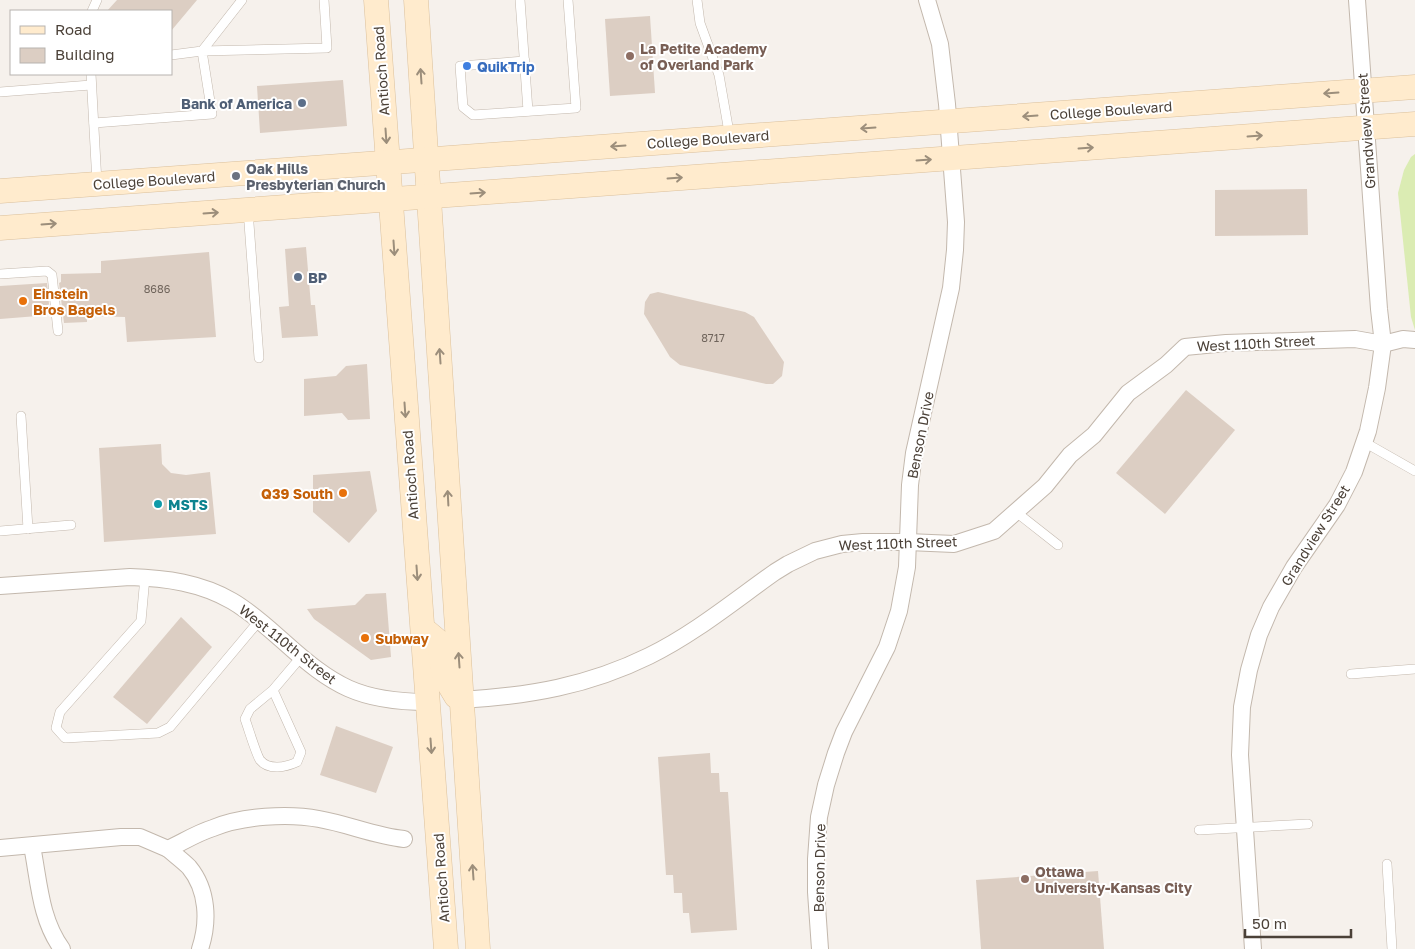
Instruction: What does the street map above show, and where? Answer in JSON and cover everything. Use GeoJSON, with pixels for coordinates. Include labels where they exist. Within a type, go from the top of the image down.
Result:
{"type":"FeatureCollection","features":[{"type":"Feature","properties":{"kind":"main road","name":"Antioch Road"},"geometry":{"type":"LineString","coordinates":[[376,0],[446,949]]}},
{"type":"Feature","properties":{"kind":"main road"},"geometry":{"type":"LineString","coordinates":[[416,0],[478,949]]}},
{"type":"Feature","properties":{"kind":"main road","name":"College Boulevard"},"geometry":{"type":"LineString","coordinates":[[0,191],[1415,87]]}},
{"type":"Feature","properties":{"kind":"main road"},"geometry":{"type":"LineString","coordinates":[[0,228],[1415,124]]}},
{"type":"Feature","properties":{"kind":"main road"},"geometry":{"type":"LineString","coordinates":[[422,627],[439,642],[444,677],[452,692],[461,700]]}},
{"type":"Feature","properties":{"kind":"main road"},"geometry":{"type":"LineString","coordinates":[[428,702],[439,708],[444,717],[452,761],[467,778]]}},
{"type":"Feature","properties":{"kind":"street","name":"Benson Drive"},"geometry":{"type":"LineString","coordinates":[[820,949],[816,859],[820,817],[826,785],[844,732],[887,647],[899,612],[905,585],[910,485],[914,453],[952,279],[956,250],[956,222],[945,78],[940,44],[927,0]]}},
{"type":"Feature","properties":{"kind":"street","name":"Grandview Street"},"geometry":{"type":"LineString","coordinates":[[1253,949],[1240,755],[1242,707],[1249,670],[1259,635],[1271,607],[1294,566],[1337,505],[1354,472],[1364,442],[1377,388],[1384,344],[1379,309],[1357,0]]}},
{"type":"Feature","properties":{"kind":"street","name":"West 110th Street"},"geometry":{"type":"LineString","coordinates":[[461,700],[521,695],[571,686],[607,674],[650,656],[775,572],[815,551],[849,543],[908,542],[954,544],[994,531],[1046,486],[1070,455],[1094,434],[1128,393],[1166,365],[1185,347],[1226,343],[1355,339],[1384,344],[1404,339],[1415,340]]}},
{"type":"Feature","properties":{"kind":"street","name":"West 110th Street"},"geometry":{"type":"LineString","coordinates":[[0,586],[130,576],[181,581],[204,588],[233,602],[338,684],[363,695],[400,702],[428,702]]}},
{"type":"Feature","properties":{"kind":"street"},"geometry":{"type":"LineString","coordinates":[[168,850],[212,828],[231,822],[283,816],[316,818],[384,837],[404,839]]}},
{"type":"Feature","properties":{"kind":"street"},"geometry":{"type":"LineString","coordinates":[[0,848],[121,837],[140,838],[168,850],[189,867],[198,881],[204,899],[207,917],[205,936],[200,949]]}},
{"type":"Feature","properties":{"kind":"street"},"geometry":{"type":"LineString","coordinates":[[32,846],[46,918],[53,937],[62,949]]}},
{"type":"Feature","properties":{"kind":"lane"},"geometry":{"type":"LineString","coordinates":[[94,123],[212,114],[202,51],[242,0]]}},
{"type":"Feature","properties":{"kind":"lane"},"geometry":{"type":"LineString","coordinates":[[172,56],[202,51],[327,48],[324,0]]}},
{"type":"Feature","properties":{"kind":"lane"},"geometry":{"type":"LineString","coordinates":[[520,0],[528,111]]}},
{"type":"Feature","properties":{"kind":"lane"},"geometry":{"type":"LineString","coordinates":[[525,61],[460,66],[463,107],[473,115],[576,108],[568,0]]}},
{"type":"Feature","properties":{"kind":"lane"},"geometry":{"type":"LineString","coordinates":[[697,0],[700,23],[719,75],[730,138]]}},
{"type":"Feature","properties":{"kind":"lane"},"geometry":{"type":"LineString","coordinates":[[91,75],[97,184]]}},
{"type":"Feature","properties":{"kind":"lane"},"geometry":{"type":"LineString","coordinates":[[0,92],[92,85]]}},
{"type":"Feature","properties":{"kind":"lane"},"geometry":{"type":"LineString","coordinates":[[248,210],[259,358]]}},
{"type":"Feature","properties":{"kind":"lane"},"geometry":{"type":"LineString","coordinates":[[0,274],[47,271],[52,275],[58,331]]}},
{"type":"Feature","properties":{"kind":"lane"},"geometry":{"type":"LineString","coordinates":[[21,416],[28,529]]}},
{"type":"Feature","properties":{"kind":"lane"},"geometry":{"type":"LineString","coordinates":[[1364,442],[1415,471]]}},
{"type":"Feature","properties":{"kind":"lane"},"geometry":{"type":"LineString","coordinates":[[1016,512],[1058,545]]}},
{"type":"Feature","properties":{"kind":"lane"},"geometry":{"type":"LineString","coordinates":[[0,531],[71,525]]}},
{"type":"Feature","properties":{"kind":"lane"},"geometry":{"type":"LineString","coordinates":[[145,577],[141,621],[60,712],[56,728],[66,738],[158,733],[170,727],[259,621]]}},
{"type":"Feature","properties":{"kind":"lane"},"geometry":{"type":"LineString","coordinates":[[273,690],[301,752],[297,762],[288,767],[272,767],[260,760],[245,719],[250,709],[273,690],[301,657]]}},
{"type":"Feature","properties":{"kind":"lane"},"geometry":{"type":"LineString","coordinates":[[1351,674],[1415,669]]}},
{"type":"Feature","properties":{"kind":"lane"},"geometry":{"type":"LineString","coordinates":[[1199,830],[1308,824]]}},
{"type":"Feature","properties":{"kind":"lane"},"geometry":{"type":"LineString","coordinates":[[1386,864],[1392,949]]}},
{"type":"Feature","properties":{"kind":"green space"},"geometry":{"type":"Polygon","coordinates":[[[1415,154],[1415,330],[1411,317],[1398,193],[1404,170],[1411,157],[1415,154]]]}},
{"type":"Feature","properties":{"kind":"building"},"geometry":{"type":"Polygon","coordinates":[[[117,0],[197,0],[172,30],[172,10],[108,10],[117,0]]]}},
{"type":"Feature","properties":{"kind":"building","name":"La Petite Academy of Overland Park"},"geometry":{"type":"Polygon","coordinates":[[[650,16],[655,93],[610,96],[605,19],[650,16]]]}},
{"type":"Feature","properties":{"kind":"building"},"geometry":{"type":"Polygon","coordinates":[[[343,80],[347,126],[260,133],[257,86],[343,80]]]}},
{"type":"Feature","properties":{"kind":"building"},"geometry":{"type":"Polygon","coordinates":[[[1307,189],[1308,235],[1215,236],[1215,190],[1307,189]]]}},
{"type":"Feature","properties":{"kind":"building","name":"BP"},"geometry":{"type":"Polygon","coordinates":[[[306,247],[311,305],[315,305],[318,336],[282,338],[279,307],[289,306],[285,249],[306,247]]]}},
{"type":"Feature","properties":{"kind":"building"},"geometry":{"type":"Polygon","coordinates":[[[209,252],[216,337],[127,342],[125,317],[87,316],[87,322],[64,323],[59,283],[61,282],[61,274],[101,273],[101,261],[209,252]]]}},
{"type":"Feature","properties":{"kind":"building","name":"Einstein Bros Bagels"},"geometry":{"type":"Polygon","coordinates":[[[47,283],[50,315],[0,319],[0,286],[47,283]]]}},
{"type":"Feature","properties":{"kind":"building"},"geometry":{"type":"Polygon","coordinates":[[[658,292],[745,312],[754,317],[784,362],[782,376],[773,384],[766,384],[680,365],[670,357],[644,314],[645,302],[650,294],[658,292]]]}},
{"type":"Feature","properties":{"kind":"building"},"geometry":{"type":"Polygon","coordinates":[[[367,364],[370,419],[348,420],[342,413],[304,416],[304,379],[336,376],[346,366],[367,364]]]}},
{"type":"Feature","properties":{"kind":"building"},"geometry":{"type":"Polygon","coordinates":[[[1186,390],[1235,430],[1165,514],[1116,473],[1186,390]]]}},
{"type":"Feature","properties":{"kind":"building","name":"MSTS"},"geometry":{"type":"Polygon","coordinates":[[[161,444],[162,464],[171,473],[186,475],[210,472],[216,534],[104,542],[99,448],[161,444]]]}},
{"type":"Feature","properties":{"kind":"building","name":"Q39 South"},"geometry":{"type":"Polygon","coordinates":[[[370,471],[377,511],[349,543],[313,512],[313,475],[370,471]]]}},
{"type":"Feature","properties":{"kind":"building","name":"Subway"},"geometry":{"type":"Polygon","coordinates":[[[386,593],[391,657],[371,660],[314,619],[307,609],[355,605],[366,594],[386,593]]]}},
{"type":"Feature","properties":{"kind":"building"},"geometry":{"type":"Polygon","coordinates":[[[181,617],[212,647],[147,724],[113,697],[181,617]]]}},
{"type":"Feature","properties":{"kind":"building"},"geometry":{"type":"Polygon","coordinates":[[[336,726],[393,747],[376,793],[320,775],[336,726]]]}},
{"type":"Feature","properties":{"kind":"building"},"geometry":{"type":"Polygon","coordinates":[[[710,753],[711,773],[719,773],[720,792],[728,792],[737,930],[691,933],[689,913],[683,913],[682,893],[674,893],[673,875],[666,875],[658,757],[710,753]]]}},
{"type":"Feature","properties":{"kind":"building"},"geometry":{"type":"Polygon","coordinates":[[[1098,871],[1104,949],[981,949],[976,880],[1098,871]]]}},
{"type":"Feature","properties":{"kind":"place","name":"La Petite Academy of Overland Park"},"geometry":{"type":"Point","coordinates":[630,56]}},
{"type":"Feature","properties":{"kind":"place","name":"QuikTrip"},"geometry":{"type":"Point","coordinates":[467,66]}},
{"type":"Feature","properties":{"kind":"place","name":"Bank of America"},"geometry":{"type":"Point","coordinates":[302,103]}},
{"type":"Feature","properties":{"kind":"place","name":"Oak Hills Presbyterian Church"},"geometry":{"type":"Point","coordinates":[236,176]}},
{"type":"Feature","properties":{"kind":"place","name":"BP"},"geometry":{"type":"Point","coordinates":[298,277]}},
{"type":"Feature","properties":{"kind":"place","name":"Einstein Bros Bagels"},"geometry":{"type":"Point","coordinates":[23,301]}},
{"type":"Feature","properties":{"kind":"place","name":"Q39 South"},"geometry":{"type":"Point","coordinates":[343,493]}},
{"type":"Feature","properties":{"kind":"place","name":"MSTS"},"geometry":{"type":"Point","coordinates":[158,504]}},
{"type":"Feature","properties":{"kind":"place","name":"Subway"},"geometry":{"type":"Point","coordinates":[365,638]}},
{"type":"Feature","properties":{"kind":"place","name":"Ottawa University-Kansas City"},"geometry":{"type":"Point","coordinates":[1025,879]}}]}
